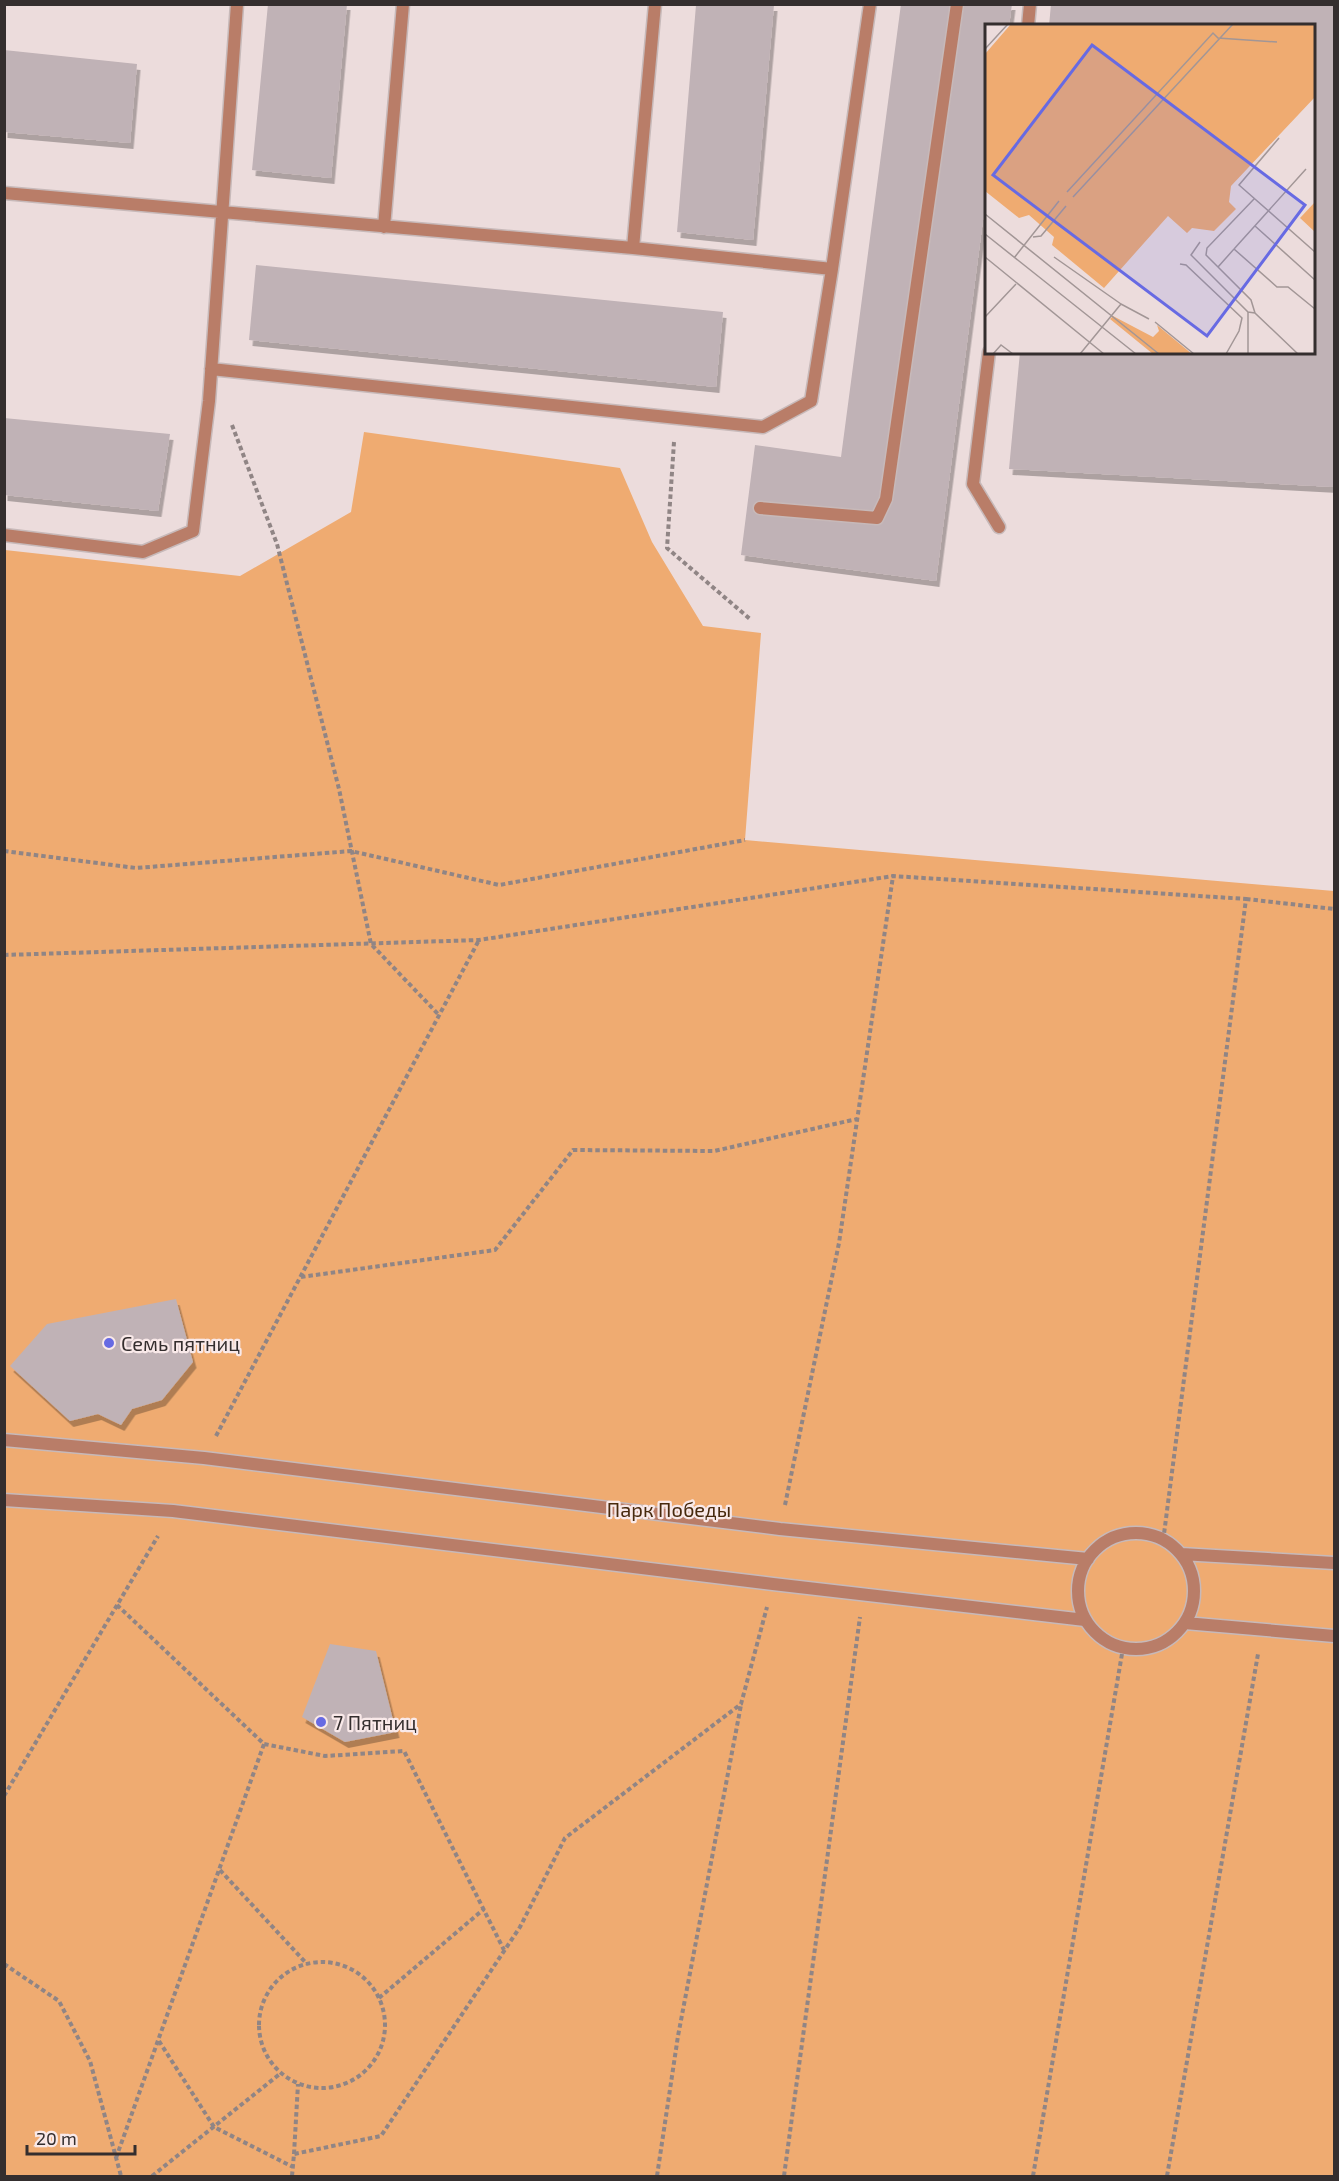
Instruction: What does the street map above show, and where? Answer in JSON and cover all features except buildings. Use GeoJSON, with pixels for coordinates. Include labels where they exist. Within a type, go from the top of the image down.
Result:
{"type":"FeatureCollection","features":[{"type":"Feature","properties":{"kind":"street"},"geometry":{"type":"LineString","coordinates":[[4,535],[143,552],[193,531],[211,369],[237,4]]}},
{"type":"Feature","properties":{"kind":"street"},"geometry":{"type":"LineString","coordinates":[[384,227],[403,4]]}},
{"type":"Feature","properties":{"kind":"street"},"geometry":{"type":"LineString","coordinates":[[633,248],[655,4]]}},
{"type":"Feature","properties":{"kind":"street"},"geometry":{"type":"LineString","coordinates":[[211,369],[763,427],[811,401],[870,4]]}},
{"type":"Feature","properties":{"kind":"street"},"geometry":{"type":"LineString","coordinates":[[760,508],[877,518],[886,499],[957,4]]}},
{"type":"Feature","properties":{"kind":"street"},"geometry":{"type":"LineString","coordinates":[[1028,24],[1030,4]]}},
{"type":"Feature","properties":{"kind":"street"},"geometry":{"type":"LineString","coordinates":[[4,192],[633,248],[832,269]]}},
{"type":"Feature","properties":{"kind":"street"},"geometry":{"type":"LineString","coordinates":[[989,354],[973,484],[999,527]]}},
{"type":"Feature","properties":{"kind":"street"},"geometry":{"type":"LineString","coordinates":[[4,1440],[204,1458],[780,1529],[1088,1559]]}},
{"type":"Feature","properties":{"kind":"street"},"geometry":{"type":"LineString","coordinates":[[4,1500],[173,1511],[1085,1620]]}},
{"type":"Feature","properties":{"kind":"street"},"geometry":{"type":"LineString","coordinates":[[1128,1533],[1147,1533],[1166,1541],[1181,1554],[1191,1572],[1195,1591],[1191,1611],[1182,1629],[1167,1642],[1148,1649],[1124,1648],[1110,1644],[1095,1633],[1085,1620],[1078,1600],[1078,1582],[1084,1564],[1095,1549],[1110,1538],[1128,1533]]}},
{"type":"Feature","properties":{"kind":"street"},"geometry":{"type":"LineString","coordinates":[[1181,1554],[1335,1563]]}},
{"type":"Feature","properties":{"kind":"street"},"geometry":{"type":"LineString","coordinates":[[1185,1623],[1335,1636]]}},
{"type":"Feature","properties":{"kind":"path"},"geometry":{"type":"LineString","coordinates":[[675,418],[667,548],[750,619]]}},
{"type":"Feature","properties":{"kind":"path"},"geometry":{"type":"LineString","coordinates":[[232,423],[277,544],[339,789],[371,944],[439,1015]]}},
{"type":"Feature","properties":{"kind":"path"},"geometry":{"type":"LineString","coordinates":[[4,851],[136,868],[351,851],[499,885],[745,840]]}},
{"type":"Feature","properties":{"kind":"path"},"geometry":{"type":"LineString","coordinates":[[4,955],[479,940],[893,876],[1246,899],[1335,909]]}},
{"type":"Feature","properties":{"kind":"path"},"geometry":{"type":"LineString","coordinates":[[780,1529],[839,1243],[893,876]]}},
{"type":"Feature","properties":{"kind":"path"},"geometry":{"type":"LineString","coordinates":[[1164,1534],[1246,899]]}},
{"type":"Feature","properties":{"kind":"path"},"geometry":{"type":"LineString","coordinates":[[204,1458],[479,940]]}},
{"type":"Feature","properties":{"kind":"path"},"geometry":{"type":"LineString","coordinates":[[300,1277],[495,1250],[573,1150],[714,1152],[857,1119]]}},
{"type":"Feature","properties":{"kind":"path"},"geometry":{"type":"LineString","coordinates":[[4,1796],[173,1511]]}},
{"type":"Feature","properties":{"kind":"path"},"geometry":{"type":"LineString","coordinates":[[657,2176],[678,2036],[741,1704],[773,1584]]}},
{"type":"Feature","properties":{"kind":"path"},"geometry":{"type":"LineString","coordinates":[[784,2176],[862,1595]]}},
{"type":"Feature","properties":{"kind":"path"},"geometry":{"type":"LineString","coordinates":[[117,1605],[264,1744],[325,1756],[404,1751],[504,1950]]}},
{"type":"Feature","properties":{"kind":"path"},"geometry":{"type":"LineString","coordinates":[[1167,2176],[1262,1630]]}},
{"type":"Feature","properties":{"kind":"path"},"geometry":{"type":"LineString","coordinates":[[1033,2176],[1124,1648]]}},
{"type":"Feature","properties":{"kind":"path"},"geometry":{"type":"LineString","coordinates":[[294,2154],[381,2136],[519,1927],[566,1838],[741,1704]]}},
{"type":"Feature","properties":{"kind":"path"},"geometry":{"type":"LineString","coordinates":[[116,2158],[264,1744]]}},
{"type":"Feature","properties":{"kind":"path"},"geometry":{"type":"LineString","coordinates":[[219,1869],[307,1964]]}},
{"type":"Feature","properties":{"kind":"path"},"geometry":{"type":"LineString","coordinates":[[379,1998],[484,1909]]}},
{"type":"Feature","properties":{"kind":"path"},"geometry":{"type":"LineString","coordinates":[[327,1962],[348,1968],[366,1980],[379,1998],[385,2019],[383,2041],[374,2061],[359,2077],[339,2086],[317,2088],[298,2084],[281,2073],[268,2058],[261,2040],[259,2020],[264,2001],[274,1984],[289,1971],[307,1964],[327,1962]]}},
{"type":"Feature","properties":{"kind":"path"},"geometry":{"type":"LineString","coordinates":[[4,1964],[59,2001],[90,2061],[121,2176]]}},
{"type":"Feature","properties":{"kind":"path"},"geometry":{"type":"LineString","coordinates":[[159,2041],[214,2127],[293,2167]]}},
{"type":"Feature","properties":{"kind":"path"},"geometry":{"type":"LineString","coordinates":[[152,2176],[281,2073]]}},
{"type":"Feature","properties":{"kind":"path"},"geometry":{"type":"LineString","coordinates":[[292,2176],[298,2084]]}},
{"type":"Feature","properties":{"kind":"green space","name":"Парк Победы"},"geometry":{"type":"Polygon","coordinates":[[[364,432],[620,468],[652,542],[703,626],[761,633],[745,840],[1334,891],[1334,2176],[5,2176],[5,550],[240,576],[351,512],[364,432]]]}},
{"type":"Feature","properties":{"kind":"place","name":"Семь пятниц"},"geometry":{"type":"Point","coordinates":[109,1343]}},
{"type":"Feature","properties":{"kind":"place","name":"7 Пятниц"},"geometry":{"type":"Point","coordinates":[321,1722]}}]}
